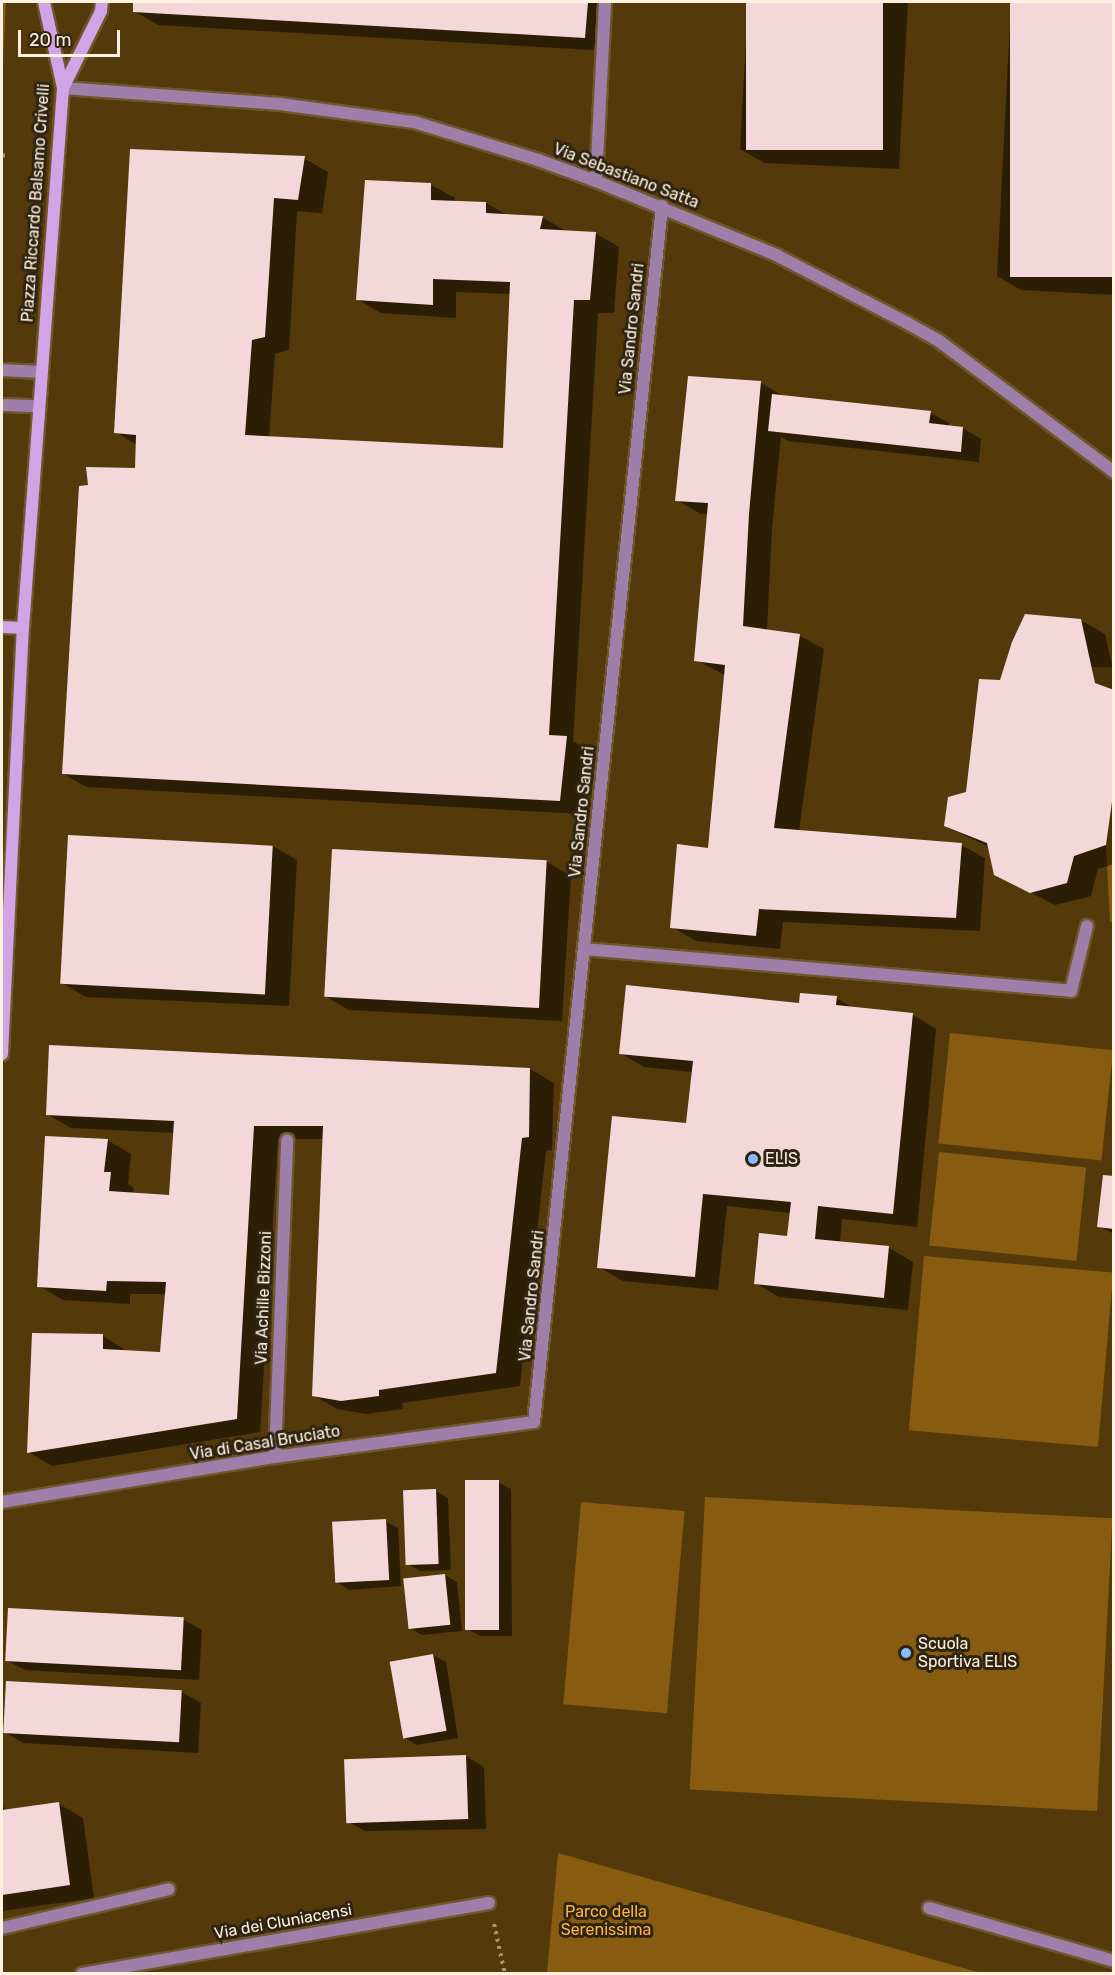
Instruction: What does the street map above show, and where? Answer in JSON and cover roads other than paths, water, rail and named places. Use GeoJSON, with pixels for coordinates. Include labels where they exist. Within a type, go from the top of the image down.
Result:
{"type":"FeatureCollection","features":[{"type":"Feature","properties":{"kind":"street","name":"Piazza Riccardo Balsamo Crivelli"},"geometry":{"type":"LineString","coordinates":[[2,1054],[23,628],[63,88],[44,2]]}},
{"type":"Feature","properties":{"kind":"street"},"geometry":{"type":"LineString","coordinates":[[63,88],[101,11],[102,2]]}},
{"type":"Feature","properties":{"kind":"street"},"geometry":{"type":"LineString","coordinates":[[596,180],[606,2]]}},
{"type":"Feature","properties":{"kind":"street","name":"Via Sebastiano Satta"},"geometry":{"type":"LineString","coordinates":[[63,88],[280,104],[414,122],[528,156],[596,180],[776,255],[939,341],[1113,472]]}},
{"type":"Feature","properties":{"kind":"street","name":"Via Sandro Sandri"},"geometry":{"type":"LineString","coordinates":[[534,1422],[662,206]]}},
{"type":"Feature","properties":{"kind":"street"},"geometry":{"type":"LineString","coordinates":[[2,369],[41,372]]}},
{"type":"Feature","properties":{"kind":"street"},"geometry":{"type":"LineString","coordinates":[[2,405],[38,406]]}},
{"type":"Feature","properties":{"kind":"street"},"geometry":{"type":"LineString","coordinates":[[2,627],[23,628]]}},
{"type":"Feature","properties":{"kind":"street"},"geometry":{"type":"LineString","coordinates":[[585,949],[1071,991],[1087,926]]}},
{"type":"Feature","properties":{"kind":"street","name":"Via Achille Bizzoni"},"geometry":{"type":"LineString","coordinates":[[275,1457],[287,1140]]}},
{"type":"Feature","properties":{"kind":"street","name":"Via di Casal Bruciato"},"geometry":{"type":"LineString","coordinates":[[2,1502],[275,1457],[534,1422]]}},
{"type":"Feature","properties":{"kind":"street"},"geometry":{"type":"LineString","coordinates":[[2,1928],[169,1889]]}},
{"type":"Feature","properties":{"kind":"street","name":"Via dei Cluniacensi"},"geometry":{"type":"LineString","coordinates":[[82,1974],[489,1903]]}},
{"type":"Feature","properties":{"kind":"street"},"geometry":{"type":"LineString","coordinates":[[929,1908],[1113,1961]]}},
{"type":"Feature","properties":{"kind":"place","name":"ELIS"},"geometry":{"type":"Point","coordinates":[753,1159]}},
{"type":"Feature","properties":{"kind":"place","name":"Scuola Sportiva ELIS"},"geometry":{"type":"Point","coordinates":[906,1653]}},
{"type":"Feature","properties":{"kind":"park label","name":"Parco della Serenissima"},"geometry":{"type":"Point","coordinates":[606,1921]}}]}
